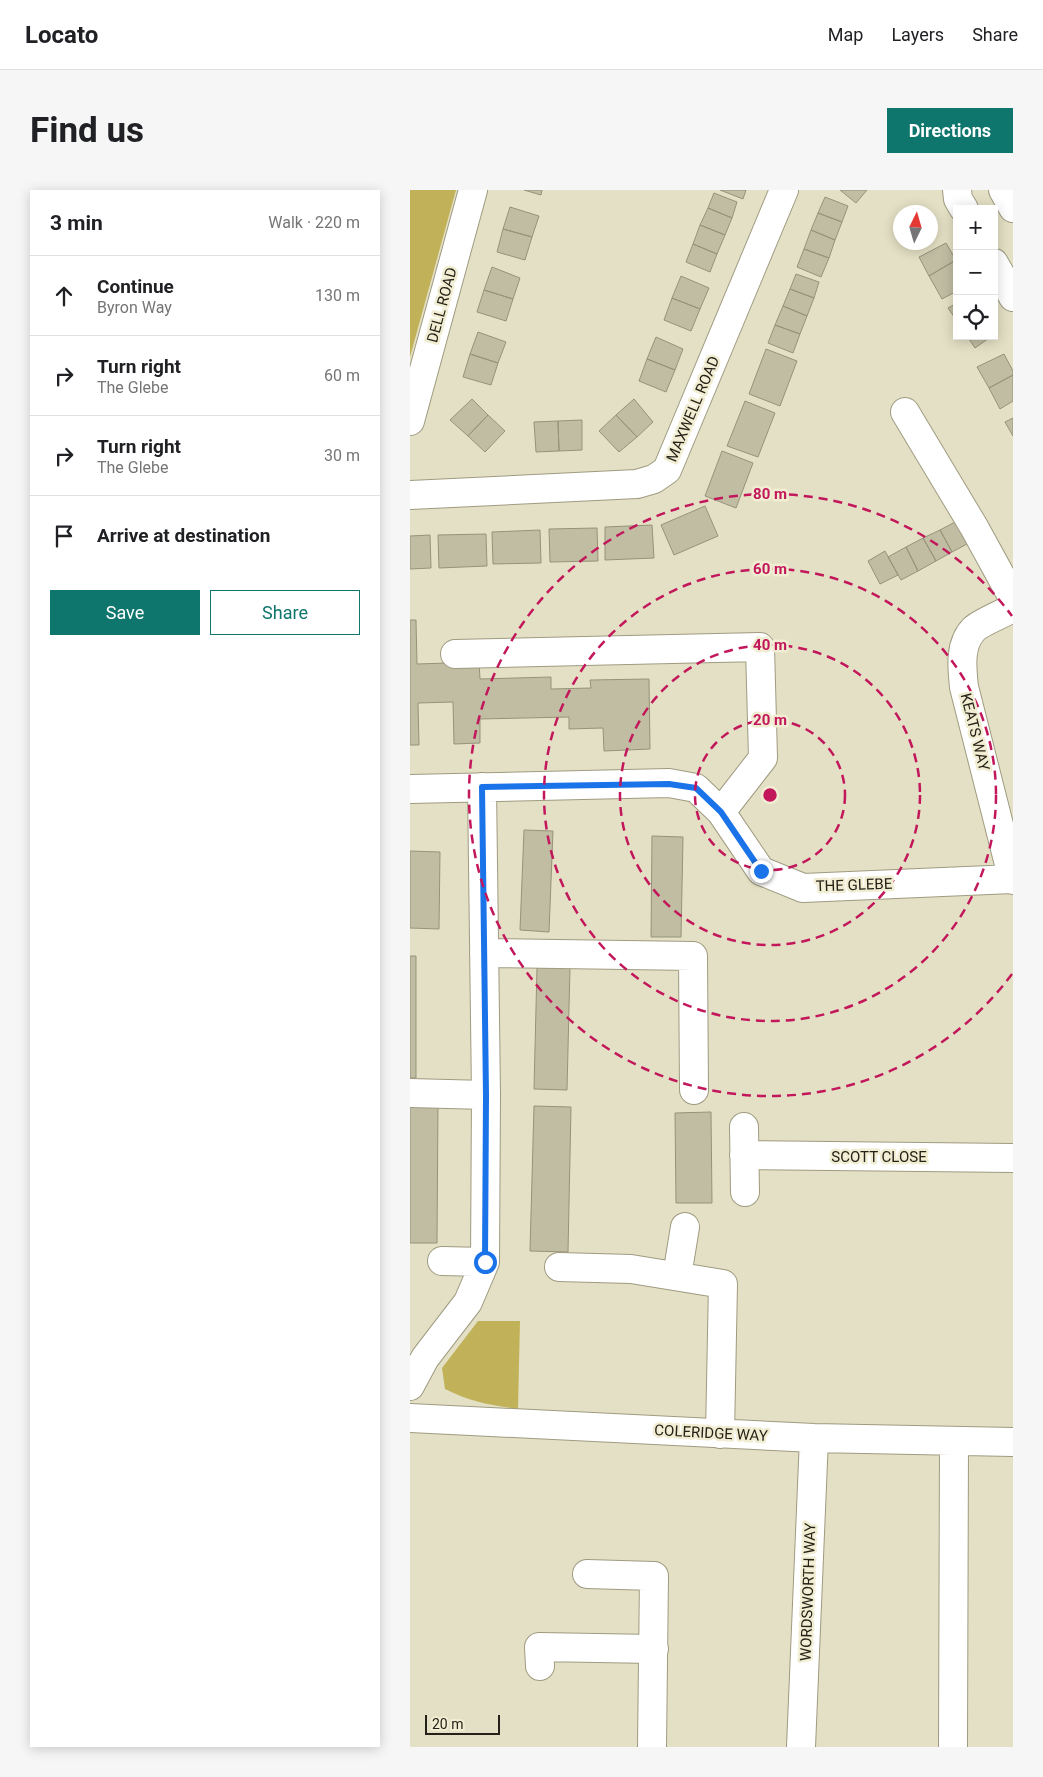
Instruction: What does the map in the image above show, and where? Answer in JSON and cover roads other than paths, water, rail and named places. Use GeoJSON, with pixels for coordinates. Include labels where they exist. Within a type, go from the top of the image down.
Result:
{"type":"FeatureCollection","features":[{"type":"Feature","properties":{"kind":"street","name":"DELL ROAD"},"geometry":{"type":"LineString","coordinates":[[410,421],[474,190]]}},
{"type":"Feature","properties":{"kind":"street","name":"MAXWELL ROAD"},"geometry":{"type":"LineString","coordinates":[[410,494],[637,484],[654,479],[667,470],[784,190]]}},
{"type":"Feature","properties":{"kind":"street"},"geometry":{"type":"LineString","coordinates":[[957,190],[958,199],[962,205]]}},
{"type":"Feature","properties":{"kind":"street"},"geometry":{"type":"LineString","coordinates":[[1003,190],[1013,208]]}},
{"type":"Feature","properties":{"kind":"street"},"geometry":{"type":"LineString","coordinates":[[998,270],[1013,297]]}},
{"type":"Feature","properties":{"kind":"street"},"geometry":{"type":"LineString","coordinates":[[905,412],[974,527],[1013,598]]}},
{"type":"Feature","properties":{"kind":"street","name":"KEATS WAY"},"geometry":{"type":"LineString","coordinates":[[1013,608],[974,628],[966,642],[962,656],[964,687],[1013,879]]}},
{"type":"Feature","properties":{"kind":"street"},"geometry":{"type":"LineString","coordinates":[[455,654],[760,647],[763,758],[721,812]]}},
{"type":"Feature","properties":{"kind":"street","name":"THE GLEBE"},"geometry":{"type":"LineString","coordinates":[[410,789],[669,784],[696,788],[721,812],[761,871],[803,888],[1013,879]]}},
{"type":"Feature","properties":{"kind":"street"},"geometry":{"type":"LineString","coordinates":[[410,1386],[425,1358],[468,1302],[485,1262],[486,1095],[482,787]]}},
{"type":"Feature","properties":{"kind":"street"},"geometry":{"type":"LineString","coordinates":[[484,953],[693,956],[694,1090]]}},
{"type":"Feature","properties":{"kind":"street"},"geometry":{"type":"LineString","coordinates":[[410,1093],[486,1095]]}},
{"type":"Feature","properties":{"kind":"street"},"geometry":{"type":"LineString","coordinates":[[744,1127],[744,1192]]}},
{"type":"Feature","properties":{"kind":"street","name":"SCOTT CLOSE"},"geometry":{"type":"LineString","coordinates":[[744,1155],[1013,1158]]}},
{"type":"Feature","properties":{"kind":"street"},"geometry":{"type":"LineString","coordinates":[[677,1276],[685,1227]]}},
{"type":"Feature","properties":{"kind":"street"},"geometry":{"type":"LineString","coordinates":[[442,1261],[485,1262]]}},
{"type":"Feature","properties":{"kind":"street"},"geometry":{"type":"LineString","coordinates":[[559,1267],[632,1269],[723,1284],[720,1434]]}},
{"type":"Feature","properties":{"kind":"street","name":"COLERIDGE WAY"},"geometry":{"type":"LineString","coordinates":[[410,1418],[814,1438],[1013,1442]]}},
{"type":"Feature","properties":{"kind":"street","name":"WORDSWORTH WAY"},"geometry":{"type":"LineString","coordinates":[[801,1747],[814,1438]]}},
{"type":"Feature","properties":{"kind":"street"},"geometry":{"type":"LineString","coordinates":[[953,1747],[954,1442]]}},
{"type":"Feature","properties":{"kind":"street"},"geometry":{"type":"LineString","coordinates":[[587,1574],[654,1576],[652,1747]]}},
{"type":"Feature","properties":{"kind":"street"},"geometry":{"type":"LineString","coordinates":[[540,1666],[539,1647],[654,1649]]}}]}
